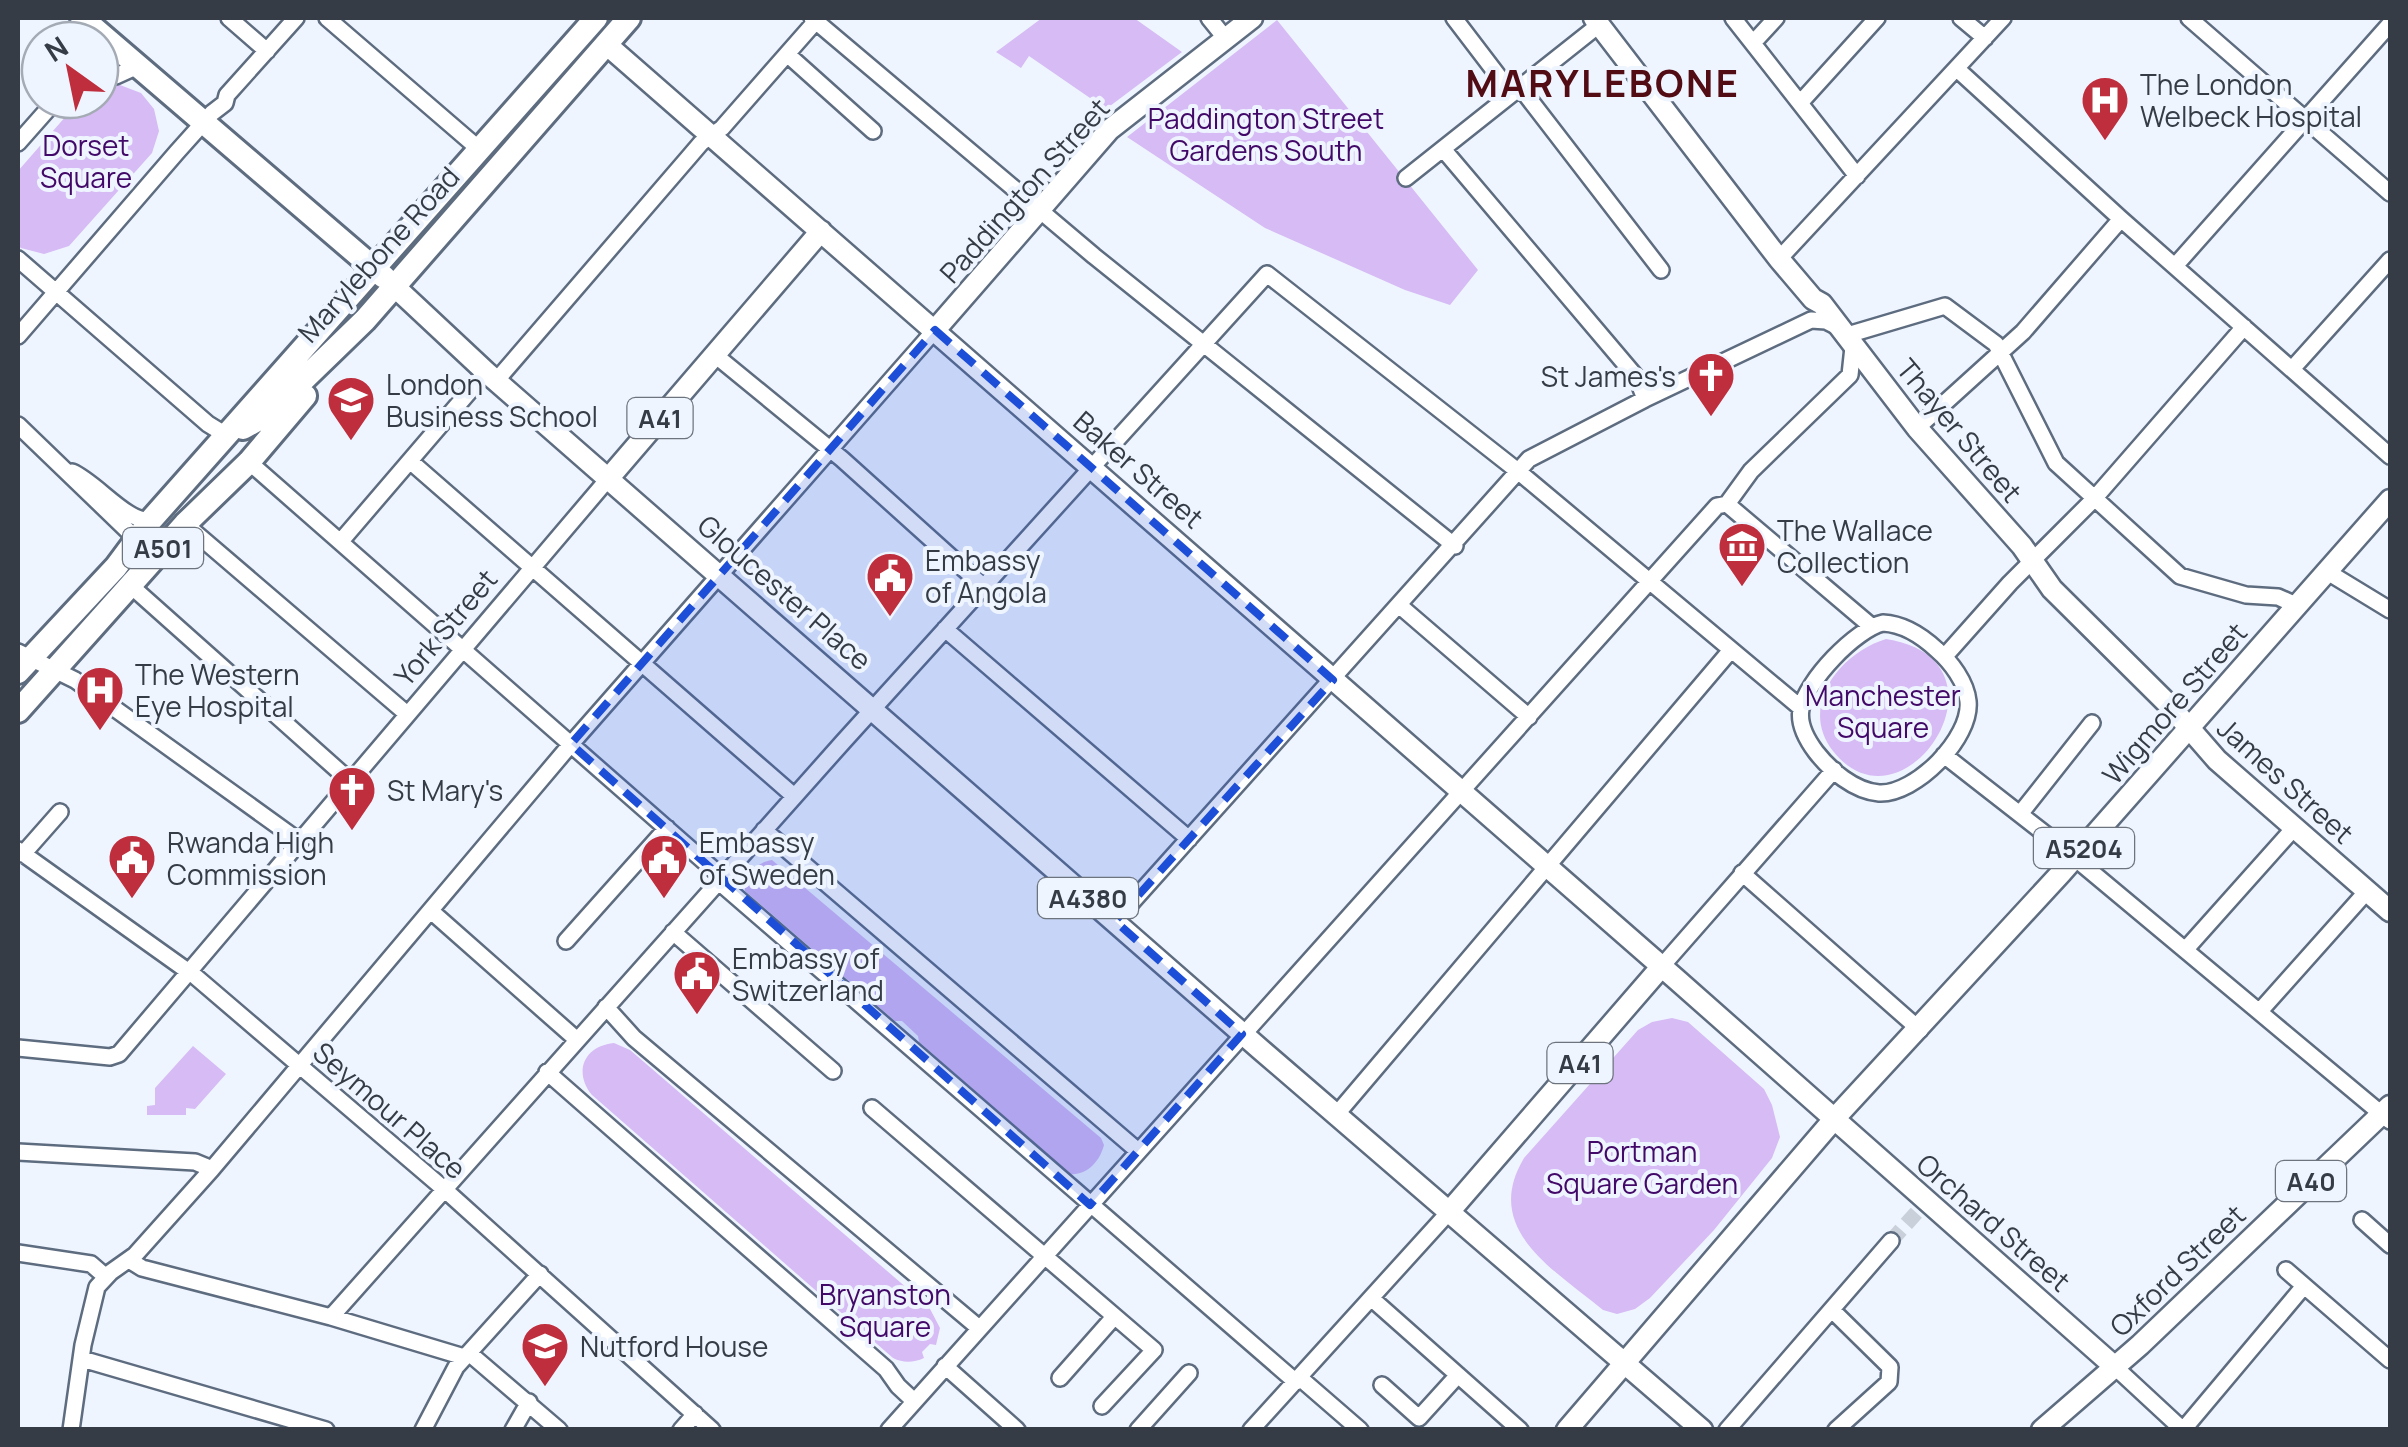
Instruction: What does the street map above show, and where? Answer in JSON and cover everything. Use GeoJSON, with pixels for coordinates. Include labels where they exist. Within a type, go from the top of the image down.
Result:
{"type":"FeatureCollection","features":[{"type":"Feature","properties":{"kind":"highway","name":"Gloucester Place"},"geometry":{"type":"LineString","coordinates":[[82,18],[394,286]]}},
{"type":"Feature","properties":{"kind":"highway","name":"Marylebone Road"},"geometry":{"type":"LineString","coordinates":[[22,661],[185,524],[249,462],[308,391],[316,366],[360,326],[629,18]]}},
{"type":"Feature","properties":{"kind":"highway","name":"Marylebone Road"},"geometry":{"type":"LineString","coordinates":[[18,711],[123,576],[132,542],[150,520],[479,150],[586,21]]}},
{"type":"Feature","properties":{"kind":"highway","name":"Baker Street"},"geometry":{"type":"LineString","coordinates":[[586,21],[606,44]]}},
{"type":"Feature","properties":{"kind":"highway"},"geometry":{"type":"LineString","coordinates":[[226,435],[268,414],[316,366]]}},
{"type":"Feature","properties":{"kind":"highway"},"geometry":{"type":"LineString","coordinates":[[123,576],[225,464],[239,458],[249,462]]}},
{"type":"Feature","properties":{"kind":"main road","name":"Paddington Street"},"geometry":{"type":"LineString","coordinates":[[935,330],[1108,130],[1252,18]]}},
{"type":"Feature","properties":{"kind":"main road","name":"Thayer Street"},"geometry":{"type":"LineString","coordinates":[[1597,21],[1779,259],[1812,309],[1822,304],[1877,378],[2022,546],[2052,589],[2190,729]]}},
{"type":"Feature","properties":{"kind":"main road","name":"Baker Street"},"geometry":{"type":"LineString","coordinates":[[606,44],[1662,966]]}},
{"type":"Feature","properties":{"kind":"main road","name":"York Street"},"geometry":{"type":"LineString","coordinates":[[608,479],[821,231]]}},
{"type":"Feature","properties":{"kind":"main road","name":"Gloucester Place"},"geometry":{"type":"LineString","coordinates":[[394,286],[608,479],[1449,1212]]}},
{"type":"Feature","properties":{"kind":"main road","name":"Wigmore Street"},"geometry":{"type":"LineString","coordinates":[[1835,1118],[2075,858],[2390,500]]}},
{"type":"Feature","properties":{"kind":"main road","name":"James Street"},"geometry":{"type":"LineString","coordinates":[[2190,729],[2217,760],[2390,911]]}},
{"type":"Feature","properties":{"kind":"main road","name":"Orchard Street"},"geometry":{"type":"LineString","coordinates":[[1662,966],[1835,1118],[1923,1205],[2115,1367]]}},
{"type":"Feature","properties":{"kind":"main road","name":"A41"},"geometry":{"type":"LineString","coordinates":[[1449,1212],[1662,966]]}},
{"type":"Feature","properties":{"kind":"main road","name":"Oxford Street"},"geometry":{"type":"LineString","coordinates":[[2042,1430],[2388,1113]]}},
{"type":"Feature","properties":{"kind":"main road","name":"A5204"},"geometry":{"type":"LineString","coordinates":[[1567,1430],[1835,1118]]}},
{"type":"Feature","properties":{"kind":"main road","name":"A4380"},"geometry":{"type":"LineString","coordinates":[[1449,1212],[1702,1430]]}},
{"type":"Feature","properties":{"kind":"street"},"geometry":{"type":"LineString","coordinates":[[229,18],[266,51]]}},
{"type":"Feature","properties":{"kind":"street"},"geometry":{"type":"LineString","coordinates":[[18,336],[296,18]]}},
{"type":"Feature","properties":{"kind":"street"},"geometry":{"type":"LineString","coordinates":[[327,18],[479,150]]}},
{"type":"Feature","properties":{"kind":"street"},"geometry":{"type":"LineString","coordinates":[[1209,18],[1226,39]]}},
{"type":"Feature","properties":{"kind":"street"},"geometry":{"type":"LineString","coordinates":[[1454,18],[1661,270]]}},
{"type":"Feature","properties":{"kind":"street"},"geometry":{"type":"LineString","coordinates":[[1733,18],[1857,176]]}},
{"type":"Feature","properties":{"kind":"street"},"geometry":{"type":"LineString","coordinates":[[1753,43],[1776,18]]}},
{"type":"Feature","properties":{"kind":"street"},"geometry":{"type":"LineString","coordinates":[[1800,103],[1877,18]]}},
{"type":"Feature","properties":{"kind":"street"},"geometry":{"type":"LineString","coordinates":[[1962,18],[1985,38]]}},
{"type":"Feature","properties":{"kind":"street"},"geometry":{"type":"LineString","coordinates":[[1779,259],[2003,18]]}},
{"type":"Feature","properties":{"kind":"street"},"geometry":{"type":"LineString","coordinates":[[2190,18],[2390,193]]}},
{"type":"Feature","properties":{"kind":"street"},"geometry":{"type":"LineString","coordinates":[[341,541],[410,460],[688,157],[722,128],[814,19],[1094,256],[1455,546]]}},
{"type":"Feature","properties":{"kind":"street"},"geometry":{"type":"LineString","coordinates":[[1406,178],[1597,21]]}},
{"type":"Feature","properties":{"kind":"street"},"geometry":{"type":"LineString","coordinates":[[2175,266],[2390,24]]}},
{"type":"Feature","properties":{"kind":"street"},"geometry":{"type":"LineString","coordinates":[[787,54],[873,131]]}},
{"type":"Feature","properties":{"kind":"street"},"geometry":{"type":"LineString","coordinates":[[120,74],[138,66]]}},
{"type":"Feature","properties":{"kind":"street"},"geometry":{"type":"LineString","coordinates":[[1957,69],[2390,456]]}},
{"type":"Feature","properties":{"kind":"street"},"geometry":{"type":"LineString","coordinates":[[18,144],[39,120]]}},
{"type":"Feature","properties":{"kind":"street"},"geometry":{"type":"LineString","coordinates":[[1442,149],[1637,378],[1645,399]]}},
{"type":"Feature","properties":{"kind":"street"},"geometry":{"type":"LineString","coordinates":[[1918,428],[2002,352],[2122,219]]}},
{"type":"Feature","properties":{"kind":"street"},"geometry":{"type":"LineString","coordinates":[[18,260],[208,424],[226,435]]}},
{"type":"Feature","properties":{"kind":"street"},"geometry":{"type":"LineString","coordinates":[[2292,369],[2390,260]]}},
{"type":"Feature","properties":{"kind":"street"},"geometry":{"type":"LineString","coordinates":[[332,1317],[794,796],[1267,274],[1519,472],[1801,708]]}},
{"type":"Feature","properties":{"kind":"street"},"geometry":{"type":"LineString","coordinates":[[1850,375],[1845,337],[1945,306],[1986,335],[2002,352],[2056,463],[2180,576],[2246,595],[2278,597],[2296,605]]}},
{"type":"Feature","properties":{"kind":"street"},"geometry":{"type":"LineString","coordinates":[[1114,921],[1529,460],[1812,309]]}},
{"type":"Feature","properties":{"kind":"street"},"geometry":{"type":"LineString","coordinates":[[1944,656],[2093,500],[2244,326]]}},
{"type":"Feature","properties":{"kind":"street"},"geometry":{"type":"LineString","coordinates":[[71,1429],[97,1287],[130,1260],[212,1169],[572,744],[935,330]]}},
{"type":"Feature","properties":{"kind":"street"},"geometry":{"type":"LineString","coordinates":[[715,354],[832,450],[984,586]]}},
{"type":"Feature","properties":{"kind":"street"},"geometry":{"type":"LineString","coordinates":[[1850,375],[1877,378]]}},
{"type":"Feature","properties":{"kind":"street"},"geometry":{"type":"LineString","coordinates":[[888,1430],[1718,506],[1727,504],[1751,471],[1850,375]]}},
{"type":"Feature","properties":{"kind":"street"},"geometry":{"type":"LineString","coordinates":[[18,425],[129,532],[132,542]]}},
{"type":"Feature","properties":{"kind":"street"},"geometry":{"type":"LineString","coordinates":[[410,460],[794,796]]}},
{"type":"Feature","properties":{"kind":"street"},"geometry":{"type":"LineString","coordinates":[[249,462],[1090,1204],[1360,1430]]}},
{"type":"Feature","properties":{"kind":"street"},"geometry":{"type":"LineString","coordinates":[[68,470],[87,479],[136,519],[150,520]]}},
{"type":"Feature","properties":{"kind":"street","name":"York Street"},"geometry":{"type":"LineString","coordinates":[[18,1048],[119,1054],[608,479]]}},
{"type":"Feature","properties":{"kind":"street"},"geometry":{"type":"LineString","coordinates":[[1727,504],[1870,626]]}},
{"type":"Feature","properties":{"kind":"street"},"geometry":{"type":"LineString","coordinates":[[185,524],[407,714]]}},
{"type":"Feature","properties":{"kind":"street"},"geometry":{"type":"LineString","coordinates":[[2326,572],[2390,610]]}},
{"type":"Feature","properties":{"kind":"street"},"geometry":{"type":"LineString","coordinates":[[123,576],[350,781]]}},
{"type":"Feature","properties":{"kind":"street"},"geometry":{"type":"LineString","coordinates":[[1400,606],[1529,717]]}},
{"type":"Feature","properties":{"kind":"street"},"geometry":{"type":"LineString","coordinates":[[1895,624],[1913,632],[1944,656],[1959,676],[1968,698],[1962,728],[1944,755],[1925,774],[1896,791],[1876,793],[1848,782],[1834,770],[1808,742],[1800,720],[1810,688],[1870,626],[1895,624]]}},
{"type":"Feature","properties":{"kind":"street"},"geometry":{"type":"LineString","coordinates":[[945,629],[1189,839]]}},
{"type":"Feature","properties":{"kind":"street"},"geometry":{"type":"LineString","coordinates":[[1336,1114],[1730,650]]}},
{"type":"Feature","properties":{"kind":"street"},"geometry":{"type":"LineString","coordinates":[[22,661],[75,680],[299,841]]}},
{"type":"Feature","properties":{"kind":"street"},"geometry":{"type":"LineString","coordinates":[[2020,814],[2092,723]]}},
{"type":"Feature","properties":{"kind":"street"},"geometry":{"type":"LineString","coordinates":[[1944,755],[2388,1113]]}},
{"type":"Feature","properties":{"kind":"street"},"geometry":{"type":"LineString","coordinates":[[1662,966],[1834,770]]}},
{"type":"Feature","properties":{"kind":"street"},"geometry":{"type":"LineString","coordinates":[[20,852],[60,812]]}},
{"type":"Feature","properties":{"kind":"street"},"geometry":{"type":"LineString","coordinates":[[2186,949],[2295,827]]}},
{"type":"Feature","properties":{"kind":"street"},"geometry":{"type":"LineString","coordinates":[[566,941],[666,828]]}},
{"type":"Feature","properties":{"kind":"street"},"geometry":{"type":"LineString","coordinates":[[764,830],[1138,1152]]}},
{"type":"Feature","properties":{"kind":"street","name":"Seymour Place"},"geometry":{"type":"LineString","coordinates":[[20,852],[188,971],[444,1189],[712,1430]]}},
{"type":"Feature","properties":{"kind":"street"},"geometry":{"type":"LineString","coordinates":[[1742,873],[1920,1030]]}},
{"type":"Feature","properties":{"kind":"street"},"geometry":{"type":"LineString","coordinates":[[2260,1010],[2324,946],[2368,890]]}},
{"type":"Feature","properties":{"kind":"street"},"geometry":{"type":"LineString","coordinates":[[431,911],[576,1040]]}},
{"type":"Feature","properties":{"kind":"street"},"geometry":{"type":"LineString","coordinates":[[673,932],[833,1072]]}},
{"type":"Feature","properties":{"kind":"street"},"geometry":{"type":"LineString","coordinates":[[606,1007],[634,1038],[980,1328]]}},
{"type":"Feature","properties":{"kind":"street"},"geometry":{"type":"LineString","coordinates":[[547,1072],[886,1369],[914,1400]]}},
{"type":"Feature","properties":{"kind":"street"},"geometry":{"type":"LineString","coordinates":[[872,1108],[1154,1350],[1102,1406]]}},
{"type":"Feature","properties":{"kind":"street"},"geometry":{"type":"LineString","coordinates":[[18,1152],[195,1162],[212,1169]]}},
{"type":"Feature","properties":{"kind":"street"},"geometry":{"type":"LineString","coordinates":[[1251,1430],[1449,1212]]}},
{"type":"Feature","properties":{"kind":"street"},"geometry":{"type":"LineString","coordinates":[[2362,1220],[2390,1246]]}},
{"type":"Feature","properties":{"kind":"street"},"geometry":{"type":"LineString","coordinates":[[1728,1430],[1892,1241]]}},
{"type":"Feature","properties":{"kind":"street"},"geometry":{"type":"LineString","coordinates":[[18,1253],[91,1264],[106,1276]]}},
{"type":"Feature","properties":{"kind":"street"},"geometry":{"type":"LineString","coordinates":[[130,1260],[142,1268],[466,1355],[560,1430]]}},
{"type":"Feature","properties":{"kind":"street"},"geometry":{"type":"LineString","coordinates":[[2286,1270],[2390,1360]]}},
{"type":"Feature","properties":{"kind":"street"},"geometry":{"type":"LineString","coordinates":[[423,1430],[449,1378],[466,1355],[540,1274]]}},
{"type":"Feature","properties":{"kind":"street"},"geometry":{"type":"LineString","coordinates":[[2115,1367],[2183,1430],[2304,1286]]}},
{"type":"Feature","properties":{"kind":"street"},"geometry":{"type":"LineString","coordinates":[[1371,1298],[1520,1430]]}},
{"type":"Feature","properties":{"kind":"street"},"geometry":{"type":"LineString","coordinates":[[1832,1310],[1892,1373],[1889,1382],[1836,1430]]}},
{"type":"Feature","properties":{"kind":"street"},"geometry":{"type":"LineString","coordinates":[[1060,1378],[1114,1316]]}},
{"type":"Feature","properties":{"kind":"street"},"geometry":{"type":"LineString","coordinates":[[82,1359],[326,1430]]}},
{"type":"Feature","properties":{"kind":"street"},"geometry":{"type":"LineString","coordinates":[[945,1366],[1017,1430]]}},
{"type":"Feature","properties":{"kind":"street"},"geometry":{"type":"LineString","coordinates":[[1138,1430],[1189,1373]]}},
{"type":"Feature","properties":{"kind":"street"},"geometry":{"type":"LineString","coordinates":[[1382,1385],[1419,1418],[1458,1375]]}},
{"type":"Feature","properties":{"kind":"street"},"geometry":{"type":"LineString","coordinates":[[514,1430],[529,1402]]}},
{"type":"Feature","properties":{"kind":"street"},"geometry":{"type":"LineString","coordinates":[[681,1430],[695,1414]]}},
{"type":"Feature","properties":{"kind":"highlighted area"},"geometry":{"type":"Polygon","coordinates":[[[935,330],[1333,680],[1115,921],[1242,1034],[1090,1205],[571,744],[935,330]]]}},
{"type":"Feature","properties":{"kind":"green space"},"geometry":{"type":"Polygon","coordinates":[[[1042,18],[1134,18],[1182,52],[1106,109],[1029,56],[1021,68],[996,52],[1042,18]]]}},
{"type":"Feature","properties":{"kind":"green space","name":"Paddington Street Gardens South"},"geometry":{"type":"Polygon","coordinates":[[[1277,20],[1478,270],[1450,305],[1405,290],[1265,228],[1127,137],[1277,20]]]}},
{"type":"Feature","properties":{"kind":"green space","name":"Dorset Square"},"geometry":{"type":"Polygon","coordinates":[[[120,85],[141,93],[154,109],[159,131],[152,153],[69,246],[44,254],[18,246],[18,171],[63,120],[120,120],[120,85]]]}},
{"type":"Feature","properties":{"kind":"green space","name":"Manchester Square"},"geometry":{"type":"Polygon","coordinates":[[[1886,639],[1926,654],[1945,678],[1948,707],[1937,737],[1917,761],[1890,774],[1861,773],[1833,751],[1823,734],[1822,699],[1829,683],[1853,656],[1886,639]]]}},
{"type":"Feature","properties":{"kind":"green space"},"geometry":{"type":"Polygon","coordinates":[[[772,860],[1101,1138],[1104,1145],[1096,1162],[1082,1173],[1069,1174],[919,1042],[902,1021],[895,1021],[745,891],[753,870],[772,860]]]}},
{"type":"Feature","properties":{"kind":"green space","name":"Portman Square Garden"},"geometry":{"type":"Polygon","coordinates":[[[1672,1018],[1688,1022],[1764,1089],[1780,1137],[1772,1158],[1714,1230],[1650,1298],[1635,1309],[1617,1314],[1603,1310],[1529,1246],[1517,1227],[1511,1206],[1513,1184],[1524,1158],[1638,1030],[1672,1018]]]}},
{"type":"Feature","properties":{"kind":"green space","name":"Bryanston Square"},"geometry":{"type":"Polygon","coordinates":[[[614,1043],[630,1050],[929,1307],[940,1328],[936,1345],[930,1344],[922,1352],[924,1358],[908,1362],[893,1358],[592,1095],[583,1078],[585,1062],[595,1049],[614,1043]]]}},
{"type":"Feature","properties":{"kind":"green space"},"geometry":{"type":"Polygon","coordinates":[[[193,1046],[226,1074],[195,1109],[186,1108],[186,1115],[147,1115],[147,1106],[155,1105],[155,1088],[193,1046]]]}},
{"type":"Feature","properties":{"kind":"tunnel"},"geometry":{"type":"LineString","coordinates":[[1891,1241],[1917,1212]]}},
{"type":"Feature","properties":{"kind":"place","name":"The London Welbeck Hospital"},"geometry":{"type":"Point","coordinates":[2105,142]}},
{"type":"Feature","properties":{"kind":"place","name":"St James's"},"geometry":{"type":"Point","coordinates":[1711,418]}},
{"type":"Feature","properties":{"kind":"place","name":"London Business School"},"geometry":{"type":"Point","coordinates":[351,442]}},
{"type":"Feature","properties":{"kind":"place","name":"The Wallace Collection"},"geometry":{"type":"Point","coordinates":[1742,588]}},
{"type":"Feature","properties":{"kind":"place","name":"Embassy of Angola"},"geometry":{"type":"Point","coordinates":[890,618]}},
{"type":"Feature","properties":{"kind":"place","name":"The Western Eye Hospital"},"geometry":{"type":"Point","coordinates":[100,732]}},
{"type":"Feature","properties":{"kind":"place","name":"St Mary's"},"geometry":{"type":"Point","coordinates":[352,832]}},
{"type":"Feature","properties":{"kind":"place","name":"Rwanda High Commission"},"geometry":{"type":"Point","coordinates":[132,900]}},
{"type":"Feature","properties":{"kind":"place","name":"Embassy of Sweden"},"geometry":{"type":"Point","coordinates":[664,900]}},
{"type":"Feature","properties":{"kind":"place","name":"Embassy of Switzerland"},"geometry":{"type":"Point","coordinates":[697,1016]}},
{"type":"Feature","properties":{"kind":"place","name":"Nutford House"},"geometry":{"type":"Point","coordinates":[545,1388]}},
{"type":"Feature","properties":{"kind":"district","name":"MARYLEBONE"},"geometry":{"type":"Point","coordinates":[1603,82]}}]}
